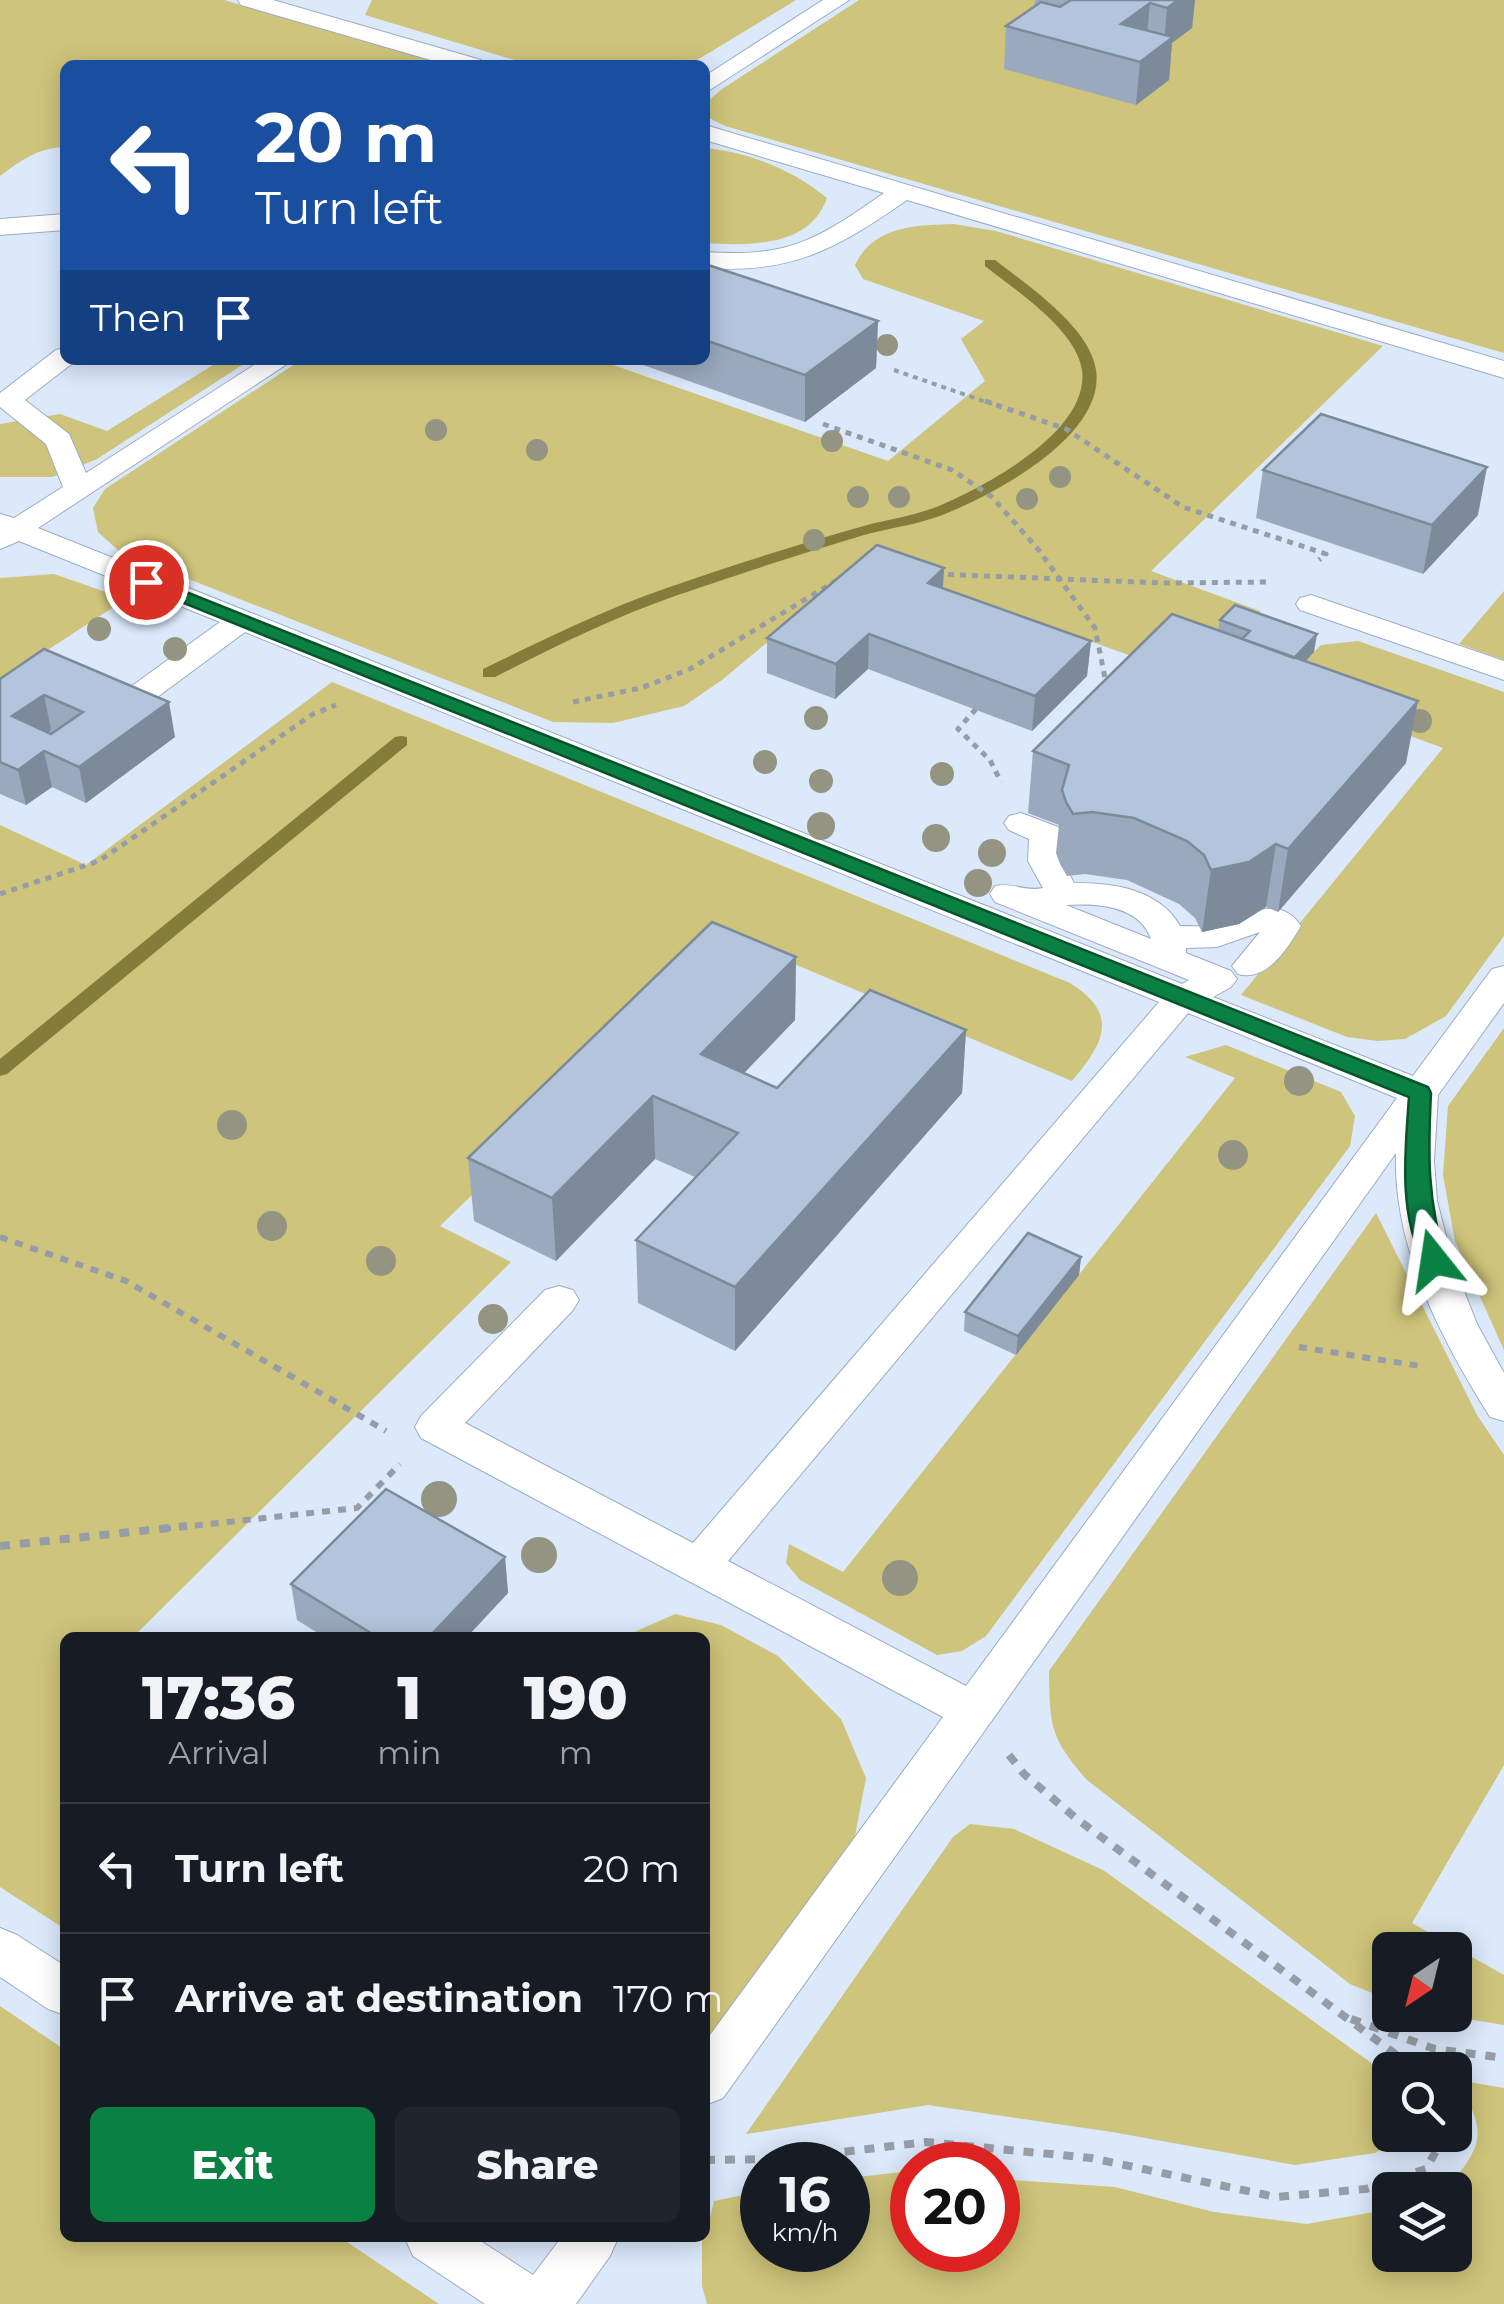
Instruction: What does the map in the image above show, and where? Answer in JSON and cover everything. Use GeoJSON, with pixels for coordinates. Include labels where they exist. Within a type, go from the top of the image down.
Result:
{"type":"FeatureCollection","features":[{"type":"Feature","properties":{"kind":"lane"},"geometry":{"type":"LineString","coordinates":[[249,0],[456,60]]}},
{"type":"Feature","properties":{"kind":"lane"},"geometry":{"type":"LineString","coordinates":[[281,9],[333,0]]}},
{"type":"Feature","properties":{"kind":"lane"},"geometry":{"type":"LineString","coordinates":[[348,29],[359,0]]}},
{"type":"Feature","properties":{"kind":"lane"},"geometry":{"type":"LineString","coordinates":[[710,83],[838,0]]}},
{"type":"Feature","properties":{"kind":"lane"},"geometry":{"type":"LineString","coordinates":[[710,133],[1504,370]]}},
{"type":"Feature","properties":{"kind":"lane"},"geometry":{"type":"LineString","coordinates":[[710,260],[746,264],[784,260],[821,248],[903,191]]}},
{"type":"Feature","properties":{"kind":"lane"},"geometry":{"type":"LineString","coordinates":[[0,227],[60,222]]}},
{"type":"Feature","properties":{"kind":"lane"},"geometry":{"type":"LineString","coordinates":[[60,360],[3,401],[59,440],[78,490]]}},
{"type":"Feature","properties":{"kind":"lane"},"geometry":{"type":"LineString","coordinates":[[5,531],[78,490],[272,365]]}},
{"type":"Feature","properties":{"kind":"lane"},"geometry":{"type":"LineString","coordinates":[[5,531],[243,620],[1420,1093]]}},
{"type":"Feature","properties":{"kind":"lane"},"geometry":{"type":"LineString","coordinates":[[1310,604],[1504,671]]}},
{"type":"Feature","properties":{"kind":"lane"},"geometry":{"type":"LineString","coordinates":[[129,703],[243,620]]}},
{"type":"Feature","properties":{"kind":"lane"},"geometry":{"type":"LineString","coordinates":[[1021,823],[1046,834],[1045,862],[1032,896]]}},
{"type":"Feature","properties":{"kind":"lane"},"geometry":{"type":"LineString","coordinates":[[1032,896],[1085,891],[1134,893],[1160,919],[1170,948]]}},
{"type":"Feature","properties":{"kind":"lane"},"geometry":{"type":"LineString","coordinates":[[1099,931],[1134,893]]}},
{"type":"Feature","properties":{"kind":"lane"},"geometry":{"type":"LineString","coordinates":[[700,1566],[1181,999],[1218,979],[1170,948],[1099,931],[1032,896]]}},
{"type":"Feature","properties":{"kind":"lane"},"geometry":{"type":"LineString","coordinates":[[1170,948],[1265,918],[1284,926],[1250,966]]}},
{"type":"Feature","properties":{"kind":"lane"},"geometry":{"type":"LineString","coordinates":[[710,2075],[1504,976]]}},
{"type":"Feature","properties":{"kind":"lane"},"geometry":{"type":"LineString","coordinates":[[1420,1093],[1415,1169],[1422,1222],[1446,1296],[1504,1406]]}},
{"type":"Feature","properties":{"kind":"lane"},"geometry":{"type":"LineString","coordinates":[[559,1300],[426,1438],[700,1566],[973,1712]]}},
{"type":"Feature","properties":{"kind":"lane"},"geometry":{"type":"LineString","coordinates":[[0,1950],[60,1991]]}},
{"type":"Feature","properties":{"kind":"lane"},"geometry":{"type":"LineString","coordinates":[[437,2242],[531,2304]]}},
{"type":"Feature","properties":{"kind":"lane"},"geometry":{"type":"LineString","coordinates":[[544,2304],[589,2242]]}},
{"type":"Feature","properties":{"kind":"path"},"geometry":{"type":"LineString","coordinates":[[894,370],[1066,428],[1183,507],[1326,554],[1314,565]]}},
{"type":"Feature","properties":{"kind":"path"},"geometry":{"type":"LineString","coordinates":[[823,424],[952,470],[992,497],[1095,628],[1107,678],[1105,696]]}},
{"type":"Feature","properties":{"kind":"path"},"geometry":{"type":"LineString","coordinates":[[920,574],[1164,583],[1271,582]]}},
{"type":"Feature","properties":{"kind":"path"},"geometry":{"type":"LineString","coordinates":[[569,703],[659,684],[708,660],[804,597],[844,576]]}},
{"type":"Feature","properties":{"kind":"path"},"geometry":{"type":"LineString","coordinates":[[0,894],[98,861],[313,714],[396,682]]}},
{"type":"Feature","properties":{"kind":"path"},"geometry":{"type":"LineString","coordinates":[[976,710],[958,729],[990,760],[1021,823]]}},
{"type":"Feature","properties":{"kind":"path"},"geometry":{"type":"LineString","coordinates":[[0,1237],[126,1282],[426,1438],[357,1508],[0,1546]]}},
{"type":"Feature","properties":{"kind":"path"},"geometry":{"type":"LineString","coordinates":[[1241,1340],[1406,1362],[1435,1370]]}},
{"type":"Feature","properties":{"kind":"path"},"geometry":{"type":"LineString","coordinates":[[973,1712],[1024,1774],[1076,1818],[1393,2052]]}},
{"type":"Feature","properties":{"kind":"path"},"geometry":{"type":"LineString","coordinates":[[1344,2016],[1435,2049],[1504,2058]]}},
{"type":"Feature","properties":{"kind":"path"},"geometry":{"type":"LineString","coordinates":[[710,2160],[784,2159],[926,2142],[1092,2158],[1276,2197],[1366,2189],[1426,2169],[1436,2152]]}},
{"type":"Feature","properties":{"kind":"shaded area"},"geometry":{"type":"Polygon","coordinates":[[[0,0],[1504,0],[1504,2304],[0,2304],[0,0]]]}},
{"type":"Feature","properties":{"kind":"shaded area"},"geometry":{"type":"Polygon","coordinates":[[[0,0],[224,0],[432,60],[60,60],[60,148],[38,152],[0,176],[0,0]]]}},
{"type":"Feature","properties":{"kind":"shaded area"},"geometry":{"type":"Polygon","coordinates":[[[372,0],[796,0],[697,60],[514,60],[365,15],[372,0]]]}},
{"type":"Feature","properties":{"kind":"shaded area"},"geometry":{"type":"Polygon","coordinates":[[[859,0],[1504,0],[1504,353],[725,126],[710,118],[710,100],[859,0]]]}},
{"type":"Feature","properties":{"kind":"shaded area"},"geometry":{"type":"Polygon","coordinates":[[[710,149],[770,164],[827,198],[819,214],[793,235],[741,244],[710,243],[710,149]]]}},
{"type":"Feature","properties":{"kind":"shaded area"},"geometry":{"type":"Polygon","coordinates":[[[954,224],[996,231],[1383,346],[1151,571],[1260,611],[1289,677],[1321,645],[1358,641],[1504,692],[1504,936],[1446,1016],[1405,1039],[1378,1041],[1347,1037],[1241,995],[1443,748],[1157,643],[1140,659],[865,561],[722,680],[684,706],[613,723],[553,722],[120,552],[98,532],[93,508],[105,489],[293,365],[613,365],[888,461],[985,381],[961,339],[984,321],[863,279],[855,265],[873,242],[911,227],[954,224]]]}},
{"type":"Feature","properties":{"kind":"shaded area"},"geometry":{"type":"Polygon","coordinates":[[[213,365],[242,365],[97,459],[53,477],[0,477],[0,424],[60,414],[107,431],[213,365]]]}},
{"type":"Feature","properties":{"kind":"shaded area"},"geometry":{"type":"Polygon","coordinates":[[[54,574],[126,599],[0,681],[0,578],[54,574]]]}},
{"type":"Feature","properties":{"kind":"shaded area"},"geometry":{"type":"Polygon","coordinates":[[[1504,591],[1504,660],[1459,644],[1504,591]]]}},
{"type":"Feature","properties":{"kind":"shaded area"},"geometry":{"type":"Polygon","coordinates":[[[332,682],[1070,983],[1096,1006],[1102,1029],[1092,1054],[1072,1081],[735,939],[440,1226],[511,1262],[138,1632],[60,1632],[60,1926],[0,1887],[0,825],[86,865],[332,682]]]}},
{"type":"Feature","properties":{"kind":"shaded area"},"geometry":{"type":"Polygon","coordinates":[[[1504,1028],[1504,1350],[1455,1241],[1443,1175],[1448,1106],[1504,1028]]]}},
{"type":"Feature","properties":{"kind":"shaded area"},"geometry":{"type":"Polygon","coordinates":[[[1226,1045],[1341,1092],[1355,1116],[1350,1146],[986,1636],[962,1651],[937,1655],[800,1580],[786,1563],[789,1544],[843,1572],[1235,1078],[1185,1057],[1226,1045]]]}},
{"type":"Feature","properties":{"kind":"shaded area"},"geometry":{"type":"Polygon","coordinates":[[[1376,1213],[1477,1415],[1504,1455],[1504,1765],[1412,1923],[1428,1932],[1372,1932],[1372,1993],[1350,1984],[1087,1780],[1054,1730],[1049,1671],[1376,1213]]]}},
{"type":"Feature","properties":{"kind":"shaded area"},"geometry":{"type":"Polygon","coordinates":[[[675,1614],[721,1625],[778,1656],[841,1719],[866,1778],[853,1846],[710,2040],[710,1632],[634,1632],[675,1614]]]}},
{"type":"Feature","properties":{"kind":"shaded area"},"geometry":{"type":"Polygon","coordinates":[[[970,1824],[1014,1829],[1103,1870],[1370,2062],[1372,2152],[1377,2152],[1295,2165],[1112,2132],[928,2105],[746,2134],[953,1837],[970,1824]]]}},
{"type":"Feature","properties":{"kind":"shaded area"},"geometry":{"type":"Polygon","coordinates":[[[1472,1957],[1504,1975],[1504,2025],[1472,2020],[1472,1957]]]}},
{"type":"Feature","properties":{"kind":"shaded area"},"geometry":{"type":"Polygon","coordinates":[[[0,2006],[60,2047],[60,2242],[347,2242],[439,2304],[0,2304],[0,2006]]]}},
{"type":"Feature","properties":{"kind":"shaded area"},"geometry":{"type":"Polygon","coordinates":[[[1472,2083],[1504,2088],[1504,2304],[707,2304],[702,2286],[702,2242],[710,2242],[714,2201],[740,2196],[740,2272],[870,2272],[870,2176],[890,2173],[890,2272],[1020,2272],[1020,2181],[1115,2187],[1214,2212],[1307,2224],[1372,2212],[1372,2272],[1472,2272],[1472,2172],[1459,2172],[1475,2148],[1477,2126],[1472,2111],[1472,2083]]]}},
{"type":"Feature","properties":{"kind":"building"},"geometry":{"type":"Polygon","coordinates":[[[1071,0],[1178,0],[1167,8],[1150,3],[1121,24],[1173,37],[1140,62],[1006,26],[1041,2],[1060,7],[1071,0]]]}},
{"type":"Feature","properties":{"kind":"building"},"geometry":{"type":"Polygon","coordinates":[[[710,266],[878,321],[805,375],[710,342],[710,266]]]}},
{"type":"Feature","properties":{"kind":"building"},"geometry":{"type":"Polygon","coordinates":[[[1321,414],[1487,467],[1432,525],[1263,470],[1321,414]]]}},
{"type":"Feature","properties":{"kind":"building"},"geometry":{"type":"Polygon","coordinates":[[[877,545],[944,568],[928,583],[1091,641],[1035,696],[869,634],[836,664],[767,638],[877,545]]]}},
{"type":"Feature","properties":{"kind":"building"},"geometry":{"type":"Polygon","coordinates":[[[1235,605],[1317,634],[1294,658],[1242,639],[1250,631],[1220,620],[1235,605]]]}},
{"type":"Feature","properties":{"kind":"building"},"geometry":{"type":"Polygon","coordinates":[[[1172,614],[1418,701],[1288,849],[1276,844],[1249,862],[1211,870],[1204,855],[1187,841],[1134,818],[1092,812],[1073,814],[1062,790],[1069,765],[1033,751],[1172,614]]]}},
{"type":"Feature","properties":{"kind":"building"},"geometry":{"type":"Polygon","coordinates":[[[44,649],[169,702],[79,767],[44,751],[18,770],[0,762],[0,679],[44,649]],[[44,695],[12,716],[51,734],[83,712],[44,695]]]}},
{"type":"Feature","properties":{"kind":"building"},"geometry":{"type":"Polygon","coordinates":[[[712,922],[796,957],[701,1054],[777,1088],[870,990],[966,1030],[735,1287],[636,1240],[738,1133],[653,1096],[552,1198],[468,1158],[712,922]]]}},
{"type":"Feature","properties":{"kind":"building"},"geometry":{"type":"Polygon","coordinates":[[[1028,1233],[1081,1257],[1018,1336],[965,1312],[1028,1233]]]}},
{"type":"Feature","properties":{"kind":"building"},"geometry":{"type":"Polygon","coordinates":[[[386,1489],[505,1557],[434,1632],[369,1632],[291,1584],[386,1489]]]}},
{"type":"Feature","properties":{"kind":"waterway"},"geometry":{"type":"LineString","coordinates":[[489,673],[613,613],[704,580],[947,508],[1038,455],[1076,416],[1087,395],[1090,373],[1086,358],[1065,327],[990,263]]}},
{"type":"Feature","properties":{"kind":"waterway"},"geometry":{"type":"LineString","coordinates":[[0,1069],[401,741]]}},
{"type":"Feature","properties":{"kind":"route"},"geometry":{"type":"LineString","coordinates":[[146,582],[1420,1093],[1415,1169],[1422,1222],[1434,1260]]}}]}
